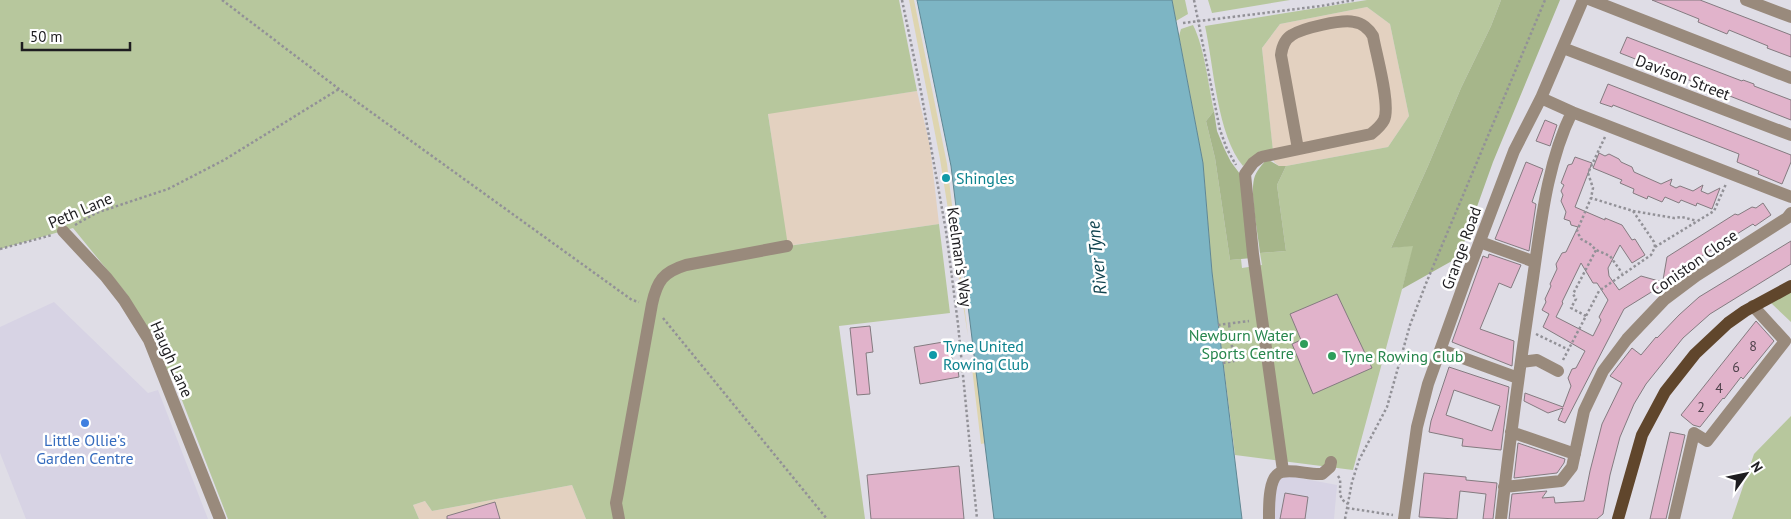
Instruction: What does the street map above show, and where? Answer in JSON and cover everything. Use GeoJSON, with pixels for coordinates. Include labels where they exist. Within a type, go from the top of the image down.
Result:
{"type":"FeatureCollection","features":[{"type":"Feature","properties":{"kind":"main road"},"geometry":{"type":"LineString","coordinates":[[1618,519],[1642,435],[1665,392],[1710,338],[1753,306],[1791,286]]}},
{"type":"Feature","properties":{"kind":"street","name":"Grange Road"},"geometry":{"type":"LineString","coordinates":[[1404,518],[1417,427],[1428,384],[1514,151],[1541,98],[1583,0]]}},
{"type":"Feature","properties":{"kind":"street"},"geometry":{"type":"LineString","coordinates":[[1591,0],[1791,78]]}},
{"type":"Feature","properties":{"kind":"street"},"geometry":{"type":"LineString","coordinates":[[1746,0],[1791,17]]}},
{"type":"Feature","properties":{"kind":"street"},"geometry":{"type":"LineString","coordinates":[[1283,471],[1262,320],[1245,174],[1261,157],[1370,134],[1383,122],[1386,101],[1372,36],[1366,28],[1358,23],[1342,21],[1302,30],[1290,36],[1282,47],[1281,55],[1298,149]]}},
{"type":"Feature","properties":{"kind":"street","name":"Davison Street"},"geometry":{"type":"LineString","coordinates":[[1563,48],[1791,135]]}},
{"type":"Feature","properties":{"kind":"street"},"geometry":{"type":"LineString","coordinates":[[1541,98],[1572,112],[1791,196]]}},
{"type":"Feature","properties":{"kind":"street"},"geometry":{"type":"LineString","coordinates":[[1501,519],[1518,378],[1543,212],[1557,152],[1564,128],[1572,112]]}},
{"type":"Feature","properties":{"kind":"street","name":"Coniston Close"},"geometry":{"type":"LineString","coordinates":[[1504,487],[1561,481],[1572,467],[1584,411],[1603,371],[1627,339],[1664,300],[1696,276],[1791,214]]}},
{"type":"Feature","properties":{"kind":"street","name":"Haugh Lane"},"geometry":{"type":"LineString","coordinates":[[63,232],[106,277],[124,300],[149,340],[220,519]]}},
{"type":"Feature","properties":{"kind":"street"},"geometry":{"type":"LineString","coordinates":[[1480,242],[1535,262]]}},
{"type":"Feature","properties":{"kind":"street"},"geometry":{"type":"LineString","coordinates":[[619,519],[616,503],[652,304],[659,281],[675,268],[788,246]]}},
{"type":"Feature","properties":{"kind":"street"},"geometry":{"type":"LineString","coordinates":[[1674,519],[1694,433],[1707,441],[1785,341],[1753,306]]}},
{"type":"Feature","properties":{"kind":"street"},"geometry":{"type":"LineString","coordinates":[[1441,350],[1518,378]]}},
{"type":"Feature","properties":{"kind":"street"},"geometry":{"type":"LineString","coordinates":[[1521,362],[1537,360],[1558,371]]}},
{"type":"Feature","properties":{"kind":"street"},"geometry":{"type":"LineString","coordinates":[[1511,432],[1575,454]]}},
{"type":"Feature","properties":{"kind":"street"},"geometry":{"type":"LineString","coordinates":[[1269,519],[1272,481],[1276,474],[1283,471],[1322,474],[1330,467],[1331,462]]}},
{"type":"Feature","properties":{"kind":"path"},"geometry":{"type":"LineString","coordinates":[[222,0],[339,89],[632,300],[652,304],[827,519]]}},
{"type":"Feature","properties":{"kind":"path","name":"Keelman's Way"},"geometry":{"type":"LineString","coordinates":[[902,0],[920,86],[946,231],[958,324],[977,519]]}},
{"type":"Feature","properties":{"kind":"path"},"geometry":{"type":"LineString","coordinates":[[1194,0],[1220,130],[1234,162],[1245,174]]}},
{"type":"Feature","properties":{"kind":"path"},"geometry":{"type":"LineString","coordinates":[[1182,23],[1321,6],[1354,0]]}},
{"type":"Feature","properties":{"kind":"path"},"geometry":{"type":"LineString","coordinates":[[1345,519],[1359,460],[1386,407],[1410,325],[1423,290],[1545,0]]}},
{"type":"Feature","properties":{"kind":"path","name":"Peth Lane"},"geometry":{"type":"LineString","coordinates":[[0,249],[63,232],[96,213],[168,189],[224,160],[339,89]]}},
{"type":"Feature","properties":{"kind":"path"},"geometry":{"type":"LineString","coordinates":[[1609,126],[1588,173],[1593,188],[1591,198],[1577,231],[1581,239],[1596,250],[1610,256],[1622,274]]}},
{"type":"Feature","properties":{"kind":"path"},"geometry":{"type":"LineString","coordinates":[[1558,371],[1599,291],[1651,255],[1655,247],[1714,210],[1731,174]]}},
{"type":"Feature","properties":{"kind":"path"},"geometry":{"type":"LineString","coordinates":[[1591,198],[1632,211],[1674,218],[1682,217],[1697,221]]}},
{"type":"Feature","properties":{"kind":"path"},"geometry":{"type":"LineString","coordinates":[[1632,211],[1654,242],[1655,247]]}},
{"type":"Feature","properties":{"kind":"path"},"geometry":{"type":"LineString","coordinates":[[1586,316],[1571,308],[1576,299],[1573,294],[1596,250]]}},
{"type":"Feature","properties":{"kind":"path"},"geometry":{"type":"LineString","coordinates":[[1218,325],[1262,320]]}},
{"type":"Feature","properties":{"kind":"path"},"geometry":{"type":"LineString","coordinates":[[1223,363],[1234,361],[1229,324]]}},
{"type":"Feature","properties":{"kind":"path"},"geometry":{"type":"LineString","coordinates":[[1525,328],[1569,350]]}},
{"type":"Feature","properties":{"kind":"path"},"geometry":{"type":"LineString","coordinates":[[1315,474],[1338,477],[1340,498],[1348,506],[1404,518]]}},
{"type":"Feature","properties":{"kind":"shaded area"},"geometry":{"type":"Polygon","coordinates":[[[1367,7],[1390,24],[1409,116],[1388,147],[1279,166],[1274,162],[1262,48],[1280,24],[1367,7]]]}},
{"type":"Feature","properties":{"kind":"shaded area"},"geometry":{"type":"Polygon","coordinates":[[[917,91],[930,146],[939,224],[787,246],[768,113],[917,91]]]}},
{"type":"Feature","properties":{"kind":"shaded area","name":"Little Ollie's Garden Centre"},"geometry":{"type":"Polygon","coordinates":[[[54,302],[148,393],[158,390],[208,519],[26,519],[0,453],[0,327],[54,302]]]}},
{"type":"Feature","properties":{"kind":"shaded area"},"geometry":{"type":"Polygon","coordinates":[[[1283,475],[1337,485],[1334,519],[1273,519],[1272,507],[1278,484],[1283,475]]]}},
{"type":"Feature","properties":{"kind":"shaded area"},"geometry":{"type":"Polygon","coordinates":[[[572,485],[586,519],[419,519],[413,505],[425,501],[432,511],[572,485]]]}},
{"type":"Feature","properties":{"kind":"green space"},"geometry":{"type":"Polygon","coordinates":[[[0,0],[899,0],[917,91],[768,114],[788,246],[939,224],[950,313],[839,326],[865,519],[586,519],[572,485],[432,511],[425,501],[413,505],[419,519],[228,519],[178,390],[126,293],[73,228],[0,249],[0,0]]]}},
{"type":"Feature","properties":{"kind":"green space"},"geometry":{"type":"Polygon","coordinates":[[[1172,0],[1185,0],[1188,14],[1176,21],[1172,0]]]}},
{"type":"Feature","properties":{"kind":"green space"},"geometry":{"type":"Polygon","coordinates":[[[1208,0],[1290,0],[1212,13],[1208,0]]]}},
{"type":"Feature","properties":{"kind":"green space"},"geometry":{"type":"Polygon","coordinates":[[[1367,0],[1501,0],[1391,248],[1414,245],[1353,470],[1235,455],[1212,272],[1203,163],[1179,36],[1181,29],[1193,25],[1206,67],[1214,111],[1206,121],[1215,158],[1230,260],[1241,259],[1242,268],[1262,265],[1260,253],[1286,251],[1277,185],[1286,166],[1388,147],[1409,116],[1390,24],[1367,7],[1280,24],[1262,48],[1273,151],[1260,151],[1243,166],[1234,153],[1222,119],[1205,26],[1367,0]]]}},
{"type":"Feature","properties":{"kind":"green space"},"geometry":{"type":"Polygon","coordinates":[[[1501,0],[1560,0],[1493,162],[1459,257],[1402,289],[1413,246],[1391,248],[1501,0]]]}},
{"type":"Feature","properties":{"kind":"green space"},"geometry":{"type":"Polygon","coordinates":[[[1214,111],[1217,131],[1224,148],[1240,174],[1252,258],[1230,260],[1215,158],[1206,121],[1214,111]]]}},
{"type":"Feature","properties":{"kind":"green space"},"geometry":{"type":"Polygon","coordinates":[[[1267,159],[1279,166],[1286,166],[1277,185],[1286,251],[1260,253],[1253,187],[1256,173],[1267,159]]]}},
{"type":"Feature","properties":{"kind":"green space"},"geometry":{"type":"Polygon","coordinates":[[[1791,292],[1791,322],[1771,303],[1791,292]]]}},
{"type":"Feature","properties":{"kind":"green space"},"geometry":{"type":"Polygon","coordinates":[[[1791,416],[1791,519],[1732,519],[1754,454],[1791,416]]]}},
{"type":"Feature","properties":{"kind":"sand","name":"Shingles"},"geometry":{"type":"Polygon","coordinates":[[[909,0],[914,0],[947,164],[968,336],[940,159],[909,0]]]}},
{"type":"Feature","properties":{"kind":"sand"},"geometry":{"type":"Polygon","coordinates":[[[982,367],[991,442],[981,444],[972,368],[982,367]]]}},
{"type":"Feature","properties":{"kind":"water","name":"River Tyne"},"geometry":{"type":"Polygon","coordinates":[[[917,0],[1172,0],[1203,163],[1212,272],[1242,519],[994,519],[951,166],[917,0]]]}},
{"type":"Feature","properties":{"kind":"building"},"geometry":{"type":"Polygon","coordinates":[[[1652,0],[1700,0],[1791,35],[1791,57],[1729,30],[1727,34],[1698,22],[1699,19],[1652,0]]]}},
{"type":"Feature","properties":{"kind":"building"},"geometry":{"type":"Polygon","coordinates":[[[1627,37],[1754,84],[1754,86],[1791,100],[1791,120],[1620,53],[1627,37]]]}},
{"type":"Feature","properties":{"kind":"building"},"geometry":{"type":"Polygon","coordinates":[[[1608,84],[1791,155],[1791,162],[1782,184],[1758,174],[1759,171],[1737,162],[1739,154],[1613,105],[1612,107],[1600,103],[1608,84]]]}},
{"type":"Feature","properties":{"kind":"building"},"geometry":{"type":"Polygon","coordinates":[[[1545,120],[1557,125],[1550,146],[1536,141],[1545,120]]]}},
{"type":"Feature","properties":{"kind":"building"},"geometry":{"type":"Polygon","coordinates":[[[1599,153],[1605,156],[1609,154],[1619,159],[1621,162],[1632,167],[1634,172],[1661,184],[1672,179],[1670,185],[1676,188],[1680,186],[1693,191],[1703,185],[1701,191],[1708,194],[1720,188],[1712,209],[1697,203],[1696,206],[1681,200],[1679,203],[1665,197],[1662,202],[1648,196],[1647,199],[1633,193],[1634,189],[1620,183],[1622,180],[1593,168],[1599,153]]]}},
{"type":"Feature","properties":{"kind":"building"},"geometry":{"type":"Polygon","coordinates":[[[1575,157],[1592,163],[1575,207],[1622,225],[1632,240],[1635,239],[1645,255],[1632,263],[1620,245],[1608,268],[1609,276],[1619,290],[1641,276],[1666,283],[1624,309],[1565,423],[1558,420],[1563,408],[1548,413],[1524,401],[1525,393],[1563,407],[1571,386],[1568,378],[1585,351],[1543,327],[1549,314],[1542,310],[1557,269],[1556,264],[1562,253],[1566,252],[1578,227],[1571,225],[1570,221],[1564,219],[1566,212],[1561,201],[1563,195],[1561,191],[1564,185],[1561,183],[1568,165],[1572,164],[1575,157]],[[1581,263],[1556,317],[1593,336],[1601,320],[1599,317],[1608,300],[1597,283],[1593,283],[1581,263]]]}},
{"type":"Feature","properties":{"kind":"building"},"geometry":{"type":"Polygon","coordinates":[[[1526,162],[1543,169],[1532,202],[1536,204],[1529,251],[1495,239],[1526,162]]]}},
{"type":"Feature","properties":{"kind":"building"},"geometry":{"type":"Polygon","coordinates":[[[1763,203],[1771,215],[1755,226],[1753,224],[1663,280],[1667,257],[1735,214],[1738,215],[1752,207],[1756,208],[1763,203]]]}},
{"type":"Feature","properties":{"kind":"building"},"geometry":{"type":"Polygon","coordinates":[[[1791,241],[1791,264],[1710,314],[1683,338],[1646,384],[1634,404],[1620,437],[1610,475],[1603,514],[1597,519],[1509,519],[1512,494],[1547,491],[1542,498],[1554,497],[1555,503],[1584,501],[1602,424],[1622,383],[1610,376],[1632,348],[1641,355],[1656,337],[1699,297],[1791,241]]]}},
{"type":"Feature","properties":{"kind":"building"},"geometry":{"type":"Polygon","coordinates":[[[1489,254],[1521,265],[1511,288],[1499,283],[1480,329],[1514,341],[1512,366],[1452,342],[1483,256],[1488,258],[1489,254]]]}},
{"type":"Feature","properties":{"kind":"building","name":"Tyne Rowing Club"},"geometry":{"type":"Polygon","coordinates":[[[1337,294],[1372,368],[1313,394],[1292,344],[1301,340],[1290,314],[1337,294]]]}},
{"type":"Feature","properties":{"kind":"building"},"geometry":{"type":"Polygon","coordinates":[[[1756,321],[1774,341],[1743,379],[1741,377],[1700,427],[1693,425],[1681,415],[1756,321]]]}},
{"type":"Feature","properties":{"kind":"building"},"geometry":{"type":"Polygon","coordinates":[[[870,326],[873,352],[866,353],[870,394],[857,395],[850,328],[870,326]]]}},
{"type":"Feature","properties":{"kind":"building","name":"Tyne United Rowing Club"},"geometry":{"type":"Polygon","coordinates":[[[949,341],[953,365],[957,364],[959,377],[920,384],[914,347],[949,341]]]}},
{"type":"Feature","properties":{"kind":"building"},"geometry":{"type":"Polygon","coordinates":[[[1449,367],[1509,387],[1501,450],[1462,446],[1463,439],[1429,432],[1449,367]],[[1454,390],[1446,415],[1492,431],[1500,406],[1454,390]]]}},
{"type":"Feature","properties":{"kind":"building"},"geometry":{"type":"Polygon","coordinates":[[[1670,432],[1685,435],[1666,519],[1650,519],[1670,432]]]}},
{"type":"Feature","properties":{"kind":"building"},"geometry":{"type":"Polygon","coordinates":[[[1518,443],[1565,459],[1564,463],[1557,473],[1514,478],[1518,443]]]}},
{"type":"Feature","properties":{"kind":"building"},"geometry":{"type":"Polygon","coordinates":[[[959,466],[964,519],[871,519],[867,475],[959,466]]]}},
{"type":"Feature","properties":{"kind":"building"},"geometry":{"type":"Polygon","coordinates":[[[1424,473],[1466,477],[1466,480],[1497,483],[1493,519],[1483,519],[1486,494],[1460,491],[1457,519],[1419,517],[1424,473]]]}},
{"type":"Feature","properties":{"kind":"building"},"geometry":{"type":"Polygon","coordinates":[[[1285,493],[1308,497],[1305,519],[1280,519],[1285,493]]]}},
{"type":"Feature","properties":{"kind":"building"},"geometry":{"type":"Polygon","coordinates":[[[495,502],[500,519],[447,519],[447,516],[495,502]]]}},
{"type":"Feature","properties":{"kind":"place","name":"Shingles"},"geometry":{"type":"Point","coordinates":[946,178]}},
{"type":"Feature","properties":{"kind":"place","name":"Newburn Water Sports Centre"},"geometry":{"type":"Point","coordinates":[1304,344]}},
{"type":"Feature","properties":{"kind":"place","name":"Tyne United Rowing Club"},"geometry":{"type":"Point","coordinates":[933,355]}},
{"type":"Feature","properties":{"kind":"place","name":"Tyne Rowing Club"},"geometry":{"type":"Point","coordinates":[1332,356]}},
{"type":"Feature","properties":{"kind":"place","name":"Little Ollie's Garden Centre"},"geometry":{"type":"Point","coordinates":[85,423]}}]}
